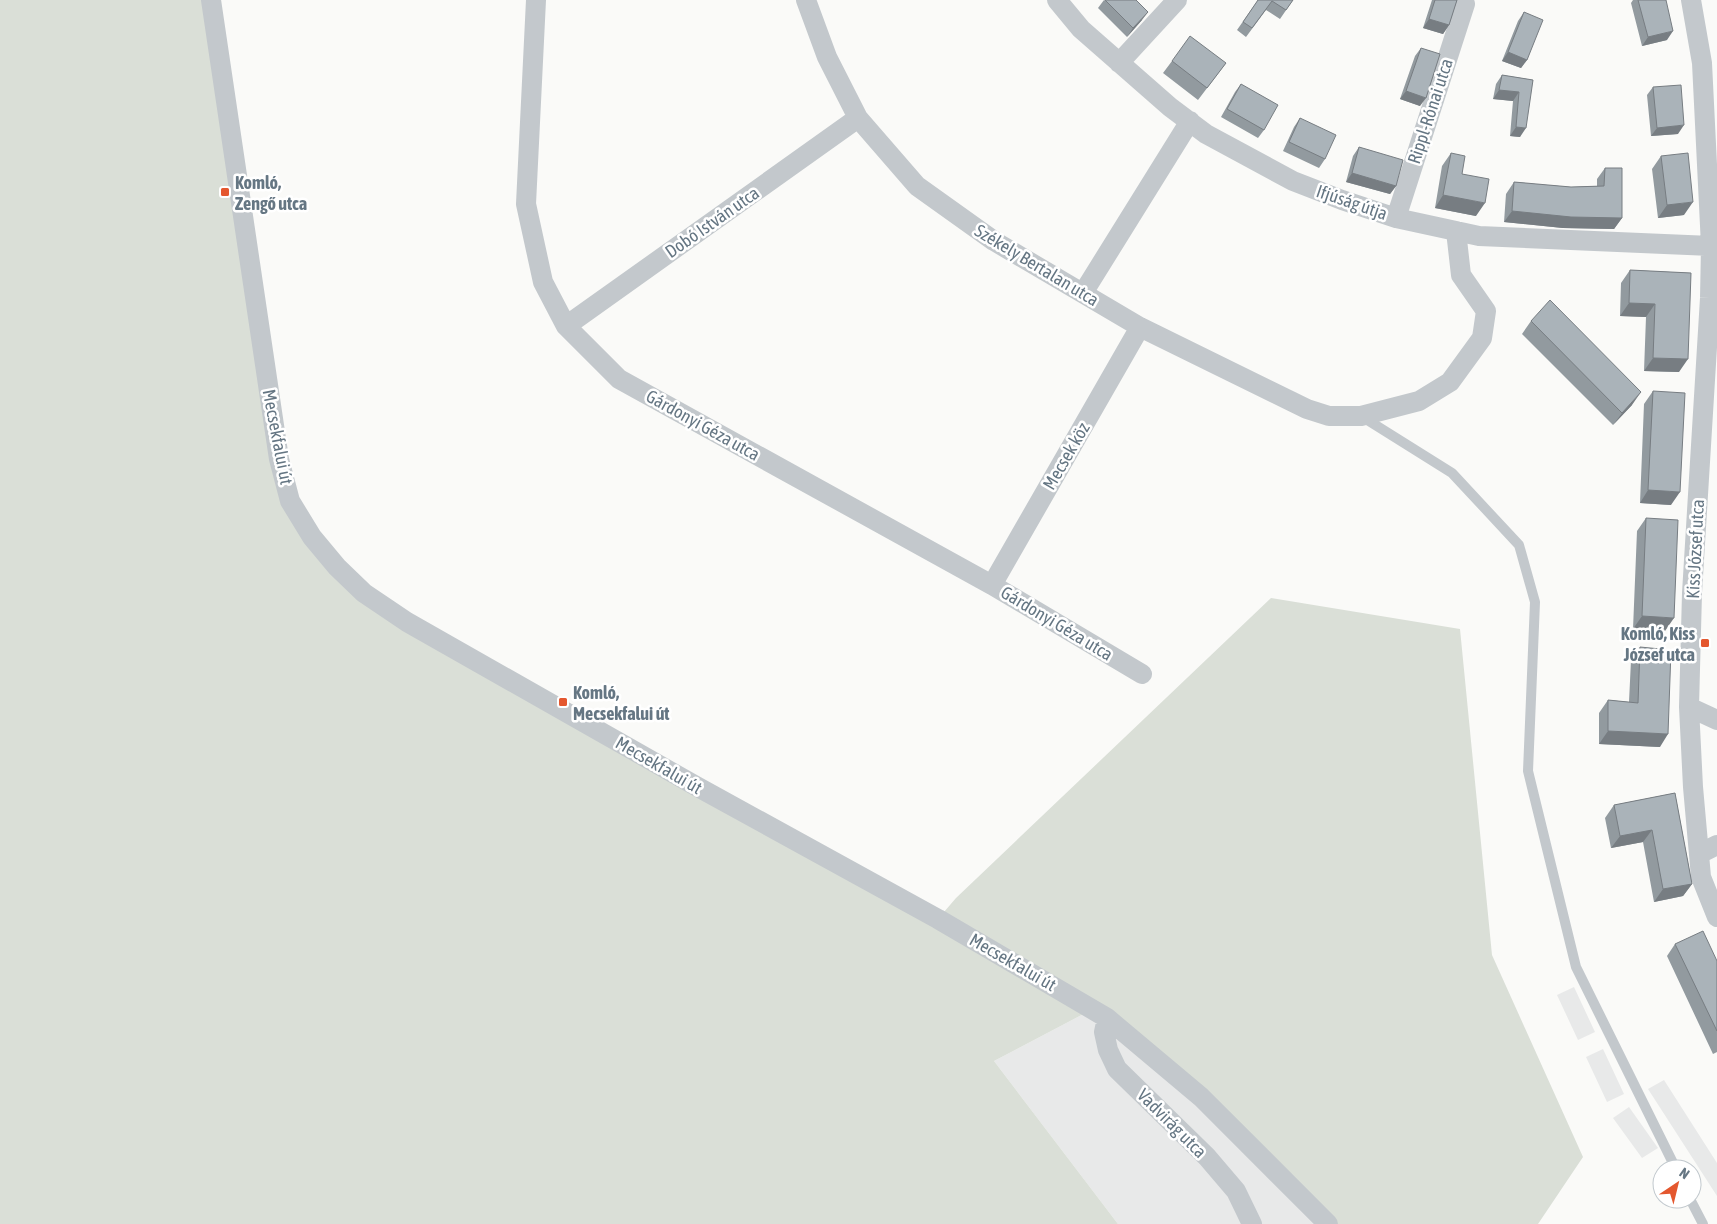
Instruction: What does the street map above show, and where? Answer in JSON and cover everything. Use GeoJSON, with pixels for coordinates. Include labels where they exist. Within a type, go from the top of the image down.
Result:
{"type":"FeatureCollection","features":[{"type":"Feature","properties":{"kind":"street","name":"Mecsekfalui út"},"geometry":{"type":"LineString","coordinates":[[210,0],[279,459],[290,501],[312,537],[337,567],[364,593],[407,622],[687,782],[938,919],[1107,1018],[1201,1097],[1328,1224]]}},
{"type":"Feature","properties":{"kind":"street","name":"Gárdonyi Géza utca"},"geometry":{"type":"LineString","coordinates":[[536,0],[526,204],[543,282],[566,326],[619,379],[992,585],[1142,674]]}},
{"type":"Feature","properties":{"kind":"street","name":"Székely Bertalan utca"},"geometry":{"type":"LineString","coordinates":[[806,0],[827,56],[858,118],[917,186],[994,241],[1140,327],[1307,409],[1329,416],[1361,416],[1418,400],[1450,382],[1482,338],[1486,311],[1461,275],[1456,231]]}},
{"type":"Feature","properties":{"kind":"street","name":"Ifjúság útja"},"geometry":{"type":"LineString","coordinates":[[1057,0],[1081,29],[1190,121],[1240,153],[1293,181],[1396,218],[1456,231],[1515,239],[1578,238],[1711,246]]}},
{"type":"Feature","properties":{"kind":"street"},"geometry":{"type":"LineString","coordinates":[[1118,62],[1177,0]]}},
{"type":"Feature","properties":{"kind":"street","name":"Kiss József utca"},"geometry":{"type":"LineString","coordinates":[[1691,0],[1702,63],[1714,298],[1692,593],[1689,707],[1692,788],[1701,877],[1717,916]]}},
{"type":"Feature","properties":{"kind":"street","name":"Rippl-Rónai utca"},"geometry":{"type":"LineString","coordinates":[[1396,218],[1465,4]]}},
{"type":"Feature","properties":{"kind":"street","name":"Dobó István utca"},"geometry":{"type":"LineString","coordinates":[[566,326],[858,118]]}},
{"type":"Feature","properties":{"kind":"street"},"geometry":{"type":"LineString","coordinates":[[1083,294],[1190,121]]}},
{"type":"Feature","properties":{"kind":"street","name":"Mecsek köz"},"geometry":{"type":"LineString","coordinates":[[992,585],[1140,327]]}},
{"type":"Feature","properties":{"kind":"street"},"geometry":{"type":"LineString","coordinates":[[1689,707],[1717,720]]}},
{"type":"Feature","properties":{"kind":"street"},"geometry":{"type":"LineString","coordinates":[[1699,854],[1717,844]]}},
{"type":"Feature","properties":{"kind":"street","name":"Vadvirág utca"},"geometry":{"type":"LineString","coordinates":[[1107,1018],[1104,1032],[1108,1050],[1117,1069],[1207,1157],[1236,1191],[1252,1224]]}},
{"type":"Feature","properties":{"kind":"lane"},"geometry":{"type":"LineString","coordinates":[[1361,416],[1452,473],[1520,545],[1535,602],[1528,771],[1576,967],[1671,1159]]}},
{"type":"Feature","properties":{"kind":"lane"},"geometry":{"type":"LineString","coordinates":[[1695,1209],[1703,1224]]}},
{"type":"Feature","properties":{"kind":"shaded area"},"geometry":{"type":"Polygon","coordinates":[[[0,0],[211,0],[290,501],[364,593],[938,919],[956,898],[1271,598],[1460,629],[1492,955],[1583,1157],[1538,1224],[1328,1224],[1093,1009],[994,1061],[1118,1224],[0,1224],[0,0]]]}},
{"type":"Feature","properties":{"kind":"shaded area"},"geometry":{"type":"Polygon","coordinates":[[[1574,987],[1595,1032],[1578,1040],[1557,995],[1574,987]]]}},
{"type":"Feature","properties":{"kind":"shaded area"},"geometry":{"type":"Polygon","coordinates":[[[1093,1009],[1328,1224],[1118,1224],[994,1061],[1093,1009]]]}},
{"type":"Feature","properties":{"kind":"shaded area"},"geometry":{"type":"Polygon","coordinates":[[[1603,1049],[1624,1094],[1607,1102],[1586,1057],[1603,1049]]]}},
{"type":"Feature","properties":{"kind":"shaded area"},"geometry":{"type":"Polygon","coordinates":[[[1664,1080],[1717,1163],[1717,1196],[1702,1173],[1702,1159],[1693,1159],[1648,1089],[1664,1080]]]}},
{"type":"Feature","properties":{"kind":"shaded area"},"geometry":{"type":"Polygon","coordinates":[[[1629,1107],[1658,1148],[1642,1158],[1613,1118],[1629,1107]]]}},
{"type":"Feature","properties":{"kind":"building"},"geometry":{"type":"Polygon","coordinates":[[[1105,0],[1136,0],[1148,12],[1133,28],[1105,0]]]}},
{"type":"Feature","properties":{"kind":"building"},"geometry":{"type":"Polygon","coordinates":[[[1258,0],[1293,0],[1286,10],[1272,1],[1252,28],[1243,22],[1258,0]]]}},
{"type":"Feature","properties":{"kind":"building"},"geometry":{"type":"Polygon","coordinates":[[[1435,0],[1457,0],[1449,25],[1429,19],[1435,0]]]}},
{"type":"Feature","properties":{"kind":"building"},"geometry":{"type":"Polygon","coordinates":[[[1638,0],[1666,0],[1673,31],[1648,37],[1638,0]]]}},
{"type":"Feature","properties":{"kind":"building"},"geometry":{"type":"Polygon","coordinates":[[[1524,12],[1543,20],[1527,60],[1508,52],[1524,12]]]}},
{"type":"Feature","properties":{"kind":"building"},"geometry":{"type":"Polygon","coordinates":[[[1190,36],[1226,63],[1207,88],[1172,61],[1190,36]]]}},
{"type":"Feature","properties":{"kind":"building"},"geometry":{"type":"Polygon","coordinates":[[[1421,48],[1440,54],[1426,98],[1406,91],[1421,48]]]}},
{"type":"Feature","properties":{"kind":"building"},"geometry":{"type":"Polygon","coordinates":[[[1502,75],[1533,80],[1526,128],[1516,127],[1519,92],[1499,90],[1502,75]]]}},
{"type":"Feature","properties":{"kind":"building"},"geometry":{"type":"Polygon","coordinates":[[[1241,84],[1278,105],[1264,130],[1227,109],[1241,84]]]}},
{"type":"Feature","properties":{"kind":"building"},"geometry":{"type":"Polygon","coordinates":[[[1681,85],[1684,125],[1657,128],[1653,87],[1681,85]]]}},
{"type":"Feature","properties":{"kind":"building"},"geometry":{"type":"Polygon","coordinates":[[[1300,118],[1336,135],[1325,159],[1289,142],[1300,118]]]}},
{"type":"Feature","properties":{"kind":"building"},"geometry":{"type":"Polygon","coordinates":[[[1359,147],[1403,160],[1396,186],[1352,173],[1359,147]]]}},
{"type":"Feature","properties":{"kind":"building"},"geometry":{"type":"Polygon","coordinates":[[[1451,153],[1465,156],[1462,174],[1489,179],[1485,203],[1443,195],[1451,153]]]}},
{"type":"Feature","properties":{"kind":"building"},"geometry":{"type":"Polygon","coordinates":[[[1688,153],[1693,202],[1667,205],[1661,156],[1688,153]]]}},
{"type":"Feature","properties":{"kind":"building"},"geometry":{"type":"Polygon","coordinates":[[[1605,168],[1622,168],[1622,218],[1571,217],[1512,211],[1514,182],[1571,187],[1604,186],[1605,168]]]}},
{"type":"Feature","properties":{"kind":"building"},"geometry":{"type":"Polygon","coordinates":[[[1630,270],[1691,273],[1688,359],[1653,358],[1655,304],[1629,303],[1630,270]]]}},
{"type":"Feature","properties":{"kind":"building"},"geometry":{"type":"Polygon","coordinates":[[[1550,300],[1641,392],[1622,413],[1531,321],[1550,300]]]}},
{"type":"Feature","properties":{"kind":"building"},"geometry":{"type":"Polygon","coordinates":[[[1653,391],[1685,393],[1680,492],[1648,490],[1653,391]]]}},
{"type":"Feature","properties":{"kind":"building"},"geometry":{"type":"Polygon","coordinates":[[[1646,518],[1678,520],[1674,618],[1642,616],[1646,518]]]}},
{"type":"Feature","properties":{"kind":"building"},"geometry":{"type":"Polygon","coordinates":[[[1640,647],[1671,650],[1668,734],[1608,731],[1608,700],[1638,703],[1640,647]]]}},
{"type":"Feature","properties":{"kind":"building"},"geometry":{"type":"Polygon","coordinates":[[[1675,793],[1692,884],[1663,889],[1652,830],[1620,836],[1614,805],[1675,793]]]}},
{"type":"Feature","properties":{"kind":"building"},"geometry":{"type":"Polygon","coordinates":[[[1703,931],[1717,961],[1717,1031],[1675,944],[1703,931]]]}},
{"type":"Feature","properties":{"kind":"place","name":"Komló, Zengő utca"},"geometry":{"type":"Point","coordinates":[225,192]}},
{"type":"Feature","properties":{"kind":"place","name":"Komló, Kiss József utca"},"geometry":{"type":"Point","coordinates":[1705,643]}},
{"type":"Feature","properties":{"kind":"place","name":"Komló, Mecsekfalui út"},"geometry":{"type":"Point","coordinates":[563,702]}}]}
